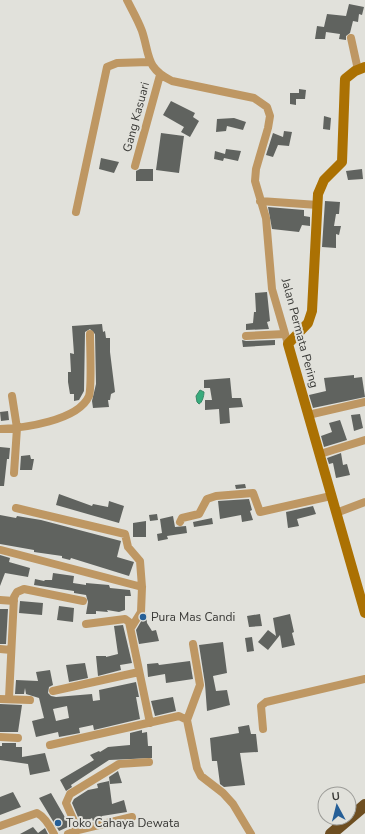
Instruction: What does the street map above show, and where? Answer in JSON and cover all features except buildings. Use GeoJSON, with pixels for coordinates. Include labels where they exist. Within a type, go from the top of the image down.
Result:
{"type":"FeatureCollection","features":[{"type":"Feature","properties":{"kind":"highway"},"geometry":{"type":"LineString","coordinates":[[331,834],[365,805]]}},
{"type":"Feature","properties":{"kind":"highway"},"geometry":{"type":"LineString","coordinates":[[338,834],[365,813]]}},
{"type":"Feature","properties":{"kind":"street"},"geometry":{"type":"LineString","coordinates":[[127,0],[142,31],[149,62],[160,75]]}},
{"type":"Feature","properties":{"kind":"street"},"geometry":{"type":"LineString","coordinates":[[246,336],[287,339],[308,323],[312,311],[318,194],[324,180],[342,164],[343,86],[345,79],[361,68],[351,38]]}},
{"type":"Feature","properties":{"kind":"street"},"geometry":{"type":"LineString","coordinates":[[76,212],[107,67],[117,63],[149,62]]}},
{"type":"Feature","properties":{"kind":"street","name":"Gang Kasuari"},"geometry":{"type":"LineString","coordinates":[[135,166],[160,75]]}},
{"type":"Feature","properties":{"kind":"street","name":"Jalan Permata Pering"},"geometry":{"type":"LineString","coordinates":[[160,75],[172,80],[254,98],[267,107],[270,116],[256,169],[255,181],[266,218],[272,289],[364,608]]}},
{"type":"Feature","properties":{"kind":"street"},"geometry":{"type":"LineString","coordinates":[[260,201],[318,205]]}},
{"type":"Feature","properties":{"kind":"street"},"geometry":{"type":"LineString","coordinates":[[0,429],[17,428],[48,422],[83,404],[89,392],[90,334]]}},
{"type":"Feature","properties":{"kind":"street"},"geometry":{"type":"LineString","coordinates":[[12,396],[17,428],[14,473]]}},
{"type":"Feature","properties":{"kind":"street"},"geometry":{"type":"LineString","coordinates":[[308,415],[365,402]]}},
{"type":"Feature","properties":{"kind":"street"},"geometry":{"type":"LineString","coordinates":[[320,454],[365,440]]}},
{"type":"Feature","properties":{"kind":"street"},"geometry":{"type":"LineString","coordinates":[[180,522],[182,518],[199,514],[207,499],[216,496],[253,493],[260,512],[332,496]]}},
{"type":"Feature","properties":{"kind":"street"},"geometry":{"type":"LineString","coordinates":[[336,513],[365,502]]}},
{"type":"Feature","properties":{"kind":"street"},"geometry":{"type":"LineString","coordinates":[[16,508],[125,534],[128,547],[140,561],[142,587],[140,612],[131,628]]}},
{"type":"Feature","properties":{"kind":"street"},"geometry":{"type":"LineString","coordinates":[[1,550],[142,587]]}},
{"type":"Feature","properties":{"kind":"street"},"geometry":{"type":"LineString","coordinates":[[30,700],[4,698],[11,650],[14,597],[21,590],[83,601]]}},
{"type":"Feature","properties":{"kind":"street"},"geometry":{"type":"LineString","coordinates":[[0,600],[14,601]]}},
{"type":"Feature","properties":{"kind":"street"},"geometry":{"type":"LineString","coordinates":[[86,624],[125,619],[129,622],[150,723]]}},
{"type":"Feature","properties":{"kind":"street"},"geometry":{"type":"LineString","coordinates":[[193,644],[200,685],[187,720],[199,772],[233,804],[251,834]]}},
{"type":"Feature","properties":{"kind":"street"},"geometry":{"type":"LineString","coordinates":[[0,649],[11,650]]}},
{"type":"Feature","properties":{"kind":"street"},"geometry":{"type":"LineString","coordinates":[[54,691],[139,672]]}},
{"type":"Feature","properties":{"kind":"street"},"geometry":{"type":"LineString","coordinates":[[263,729],[261,706],[266,702],[365,680]]}},
{"type":"Feature","properties":{"kind":"street"},"geometry":{"type":"LineString","coordinates":[[50,745],[179,716],[187,720]]}},
{"type":"Feature","properties":{"kind":"street"},"geometry":{"type":"LineString","coordinates":[[0,738],[18,738]]}},
{"type":"Feature","properties":{"kind":"street"},"geometry":{"type":"LineString","coordinates":[[78,830],[66,803],[70,794],[119,764],[149,762]]}},
{"type":"Feature","properties":{"kind":"street"},"geometry":{"type":"LineString","coordinates":[[0,826],[37,813],[42,816],[47,834]]}},
{"type":"Feature","properties":{"kind":"street"},"geometry":{"type":"LineString","coordinates":[[68,834],[78,830],[132,817]]}},
{"type":"Feature","properties":{"kind":"street"},"geometry":{"type":"LineString","coordinates":[[44,821],[48,823],[54,834]]}},
{"type":"Feature","properties":{"kind":"shaded area"},"geometry":{"type":"Polygon","coordinates":[[[200,390],[204,392],[204,394],[202,401],[199,404],[196,396],[200,390]]]}},
{"type":"Feature","properties":{"kind":"place","name":"Pura Mas Candi"},"geometry":{"type":"Point","coordinates":[143,617]}},
{"type":"Feature","properties":{"kind":"place","name":"Toko Cahaya Dewata"},"geometry":{"type":"Point","coordinates":[58,823]}}]}
